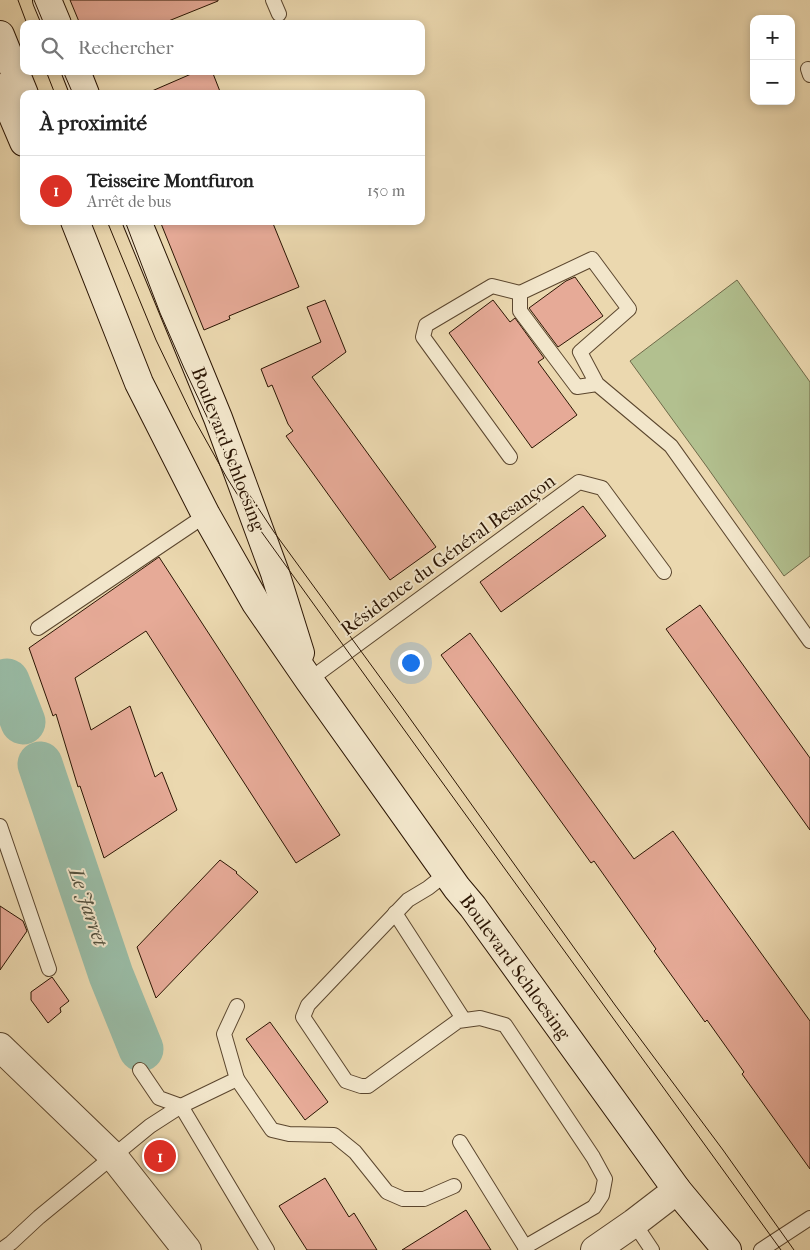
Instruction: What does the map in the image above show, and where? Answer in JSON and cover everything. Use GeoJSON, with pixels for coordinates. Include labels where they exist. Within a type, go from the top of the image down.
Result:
{"type":"FeatureCollection","features":[{"type":"Feature","properties":{"kind":"main road"},"geometry":{"type":"LineString","coordinates":[[47,0],[55,20]]}},
{"type":"Feature","properties":{"kind":"main road"},"geometry":{"type":"LineString","coordinates":[[0,34],[22,90]]}},
{"type":"Feature","properties":{"kind":"main road"},"geometry":{"type":"LineString","coordinates":[[78,75],[84,90]]}},
{"type":"Feature","properties":{"kind":"main road"},"geometry":{"type":"LineString","coordinates":[[0,88],[20,133]]}},
{"type":"Feature","properties":{"kind":"main road","name":"Boulevard Schloesing"},"geometry":{"type":"LineString","coordinates":[[58,225],[86,294],[119,334]]}},
{"type":"Feature","properties":{"kind":"main road","name":"Boulevard Schloesing"},"geometry":{"type":"LineString","coordinates":[[76,225],[139,383],[206,516],[256,603],[447,873],[677,1190],[727,1250]]}},
{"type":"Feature","properties":{"kind":"main road","name":"Boulevard Schloesing"},"geometry":{"type":"LineString","coordinates":[[139,225],[218,418],[275,573],[309,680]]}},
{"type":"Feature","properties":{"kind":"main road"},"geometry":{"type":"LineString","coordinates":[[0,1047],[113,1156],[187,1250]]}},
{"type":"Feature","properties":{"kind":"main road"},"geometry":{"type":"LineString","coordinates":[[595,1250],[677,1190]]}},
{"type":"Feature","properties":{"kind":"lane"},"geometry":{"type":"LineString","coordinates":[[273,0],[279,14]]}},
{"type":"Feature","properties":{"kind":"lane"},"geometry":{"type":"LineString","coordinates":[[510,457],[422,337],[426,326],[492,286],[520,293],[592,259],[629,309],[580,352],[597,384],[671,446],[810,641]]}},
{"type":"Feature","properties":{"kind":"lane"},"geometry":{"type":"LineString","coordinates":[[520,293],[520,310],[577,388],[597,384]]}},
{"type":"Feature","properties":{"kind":"lane","name":"Résidence du Général Besançon"},"geometry":{"type":"LineString","coordinates":[[309,680],[578,482],[602,488],[664,572]]}},
{"type":"Feature","properties":{"kind":"lane"},"geometry":{"type":"LineString","coordinates":[[38,628],[206,516]]}},
{"type":"Feature","properties":{"kind":"lane"},"geometry":{"type":"LineString","coordinates":[[0,826],[49,969]]}},
{"type":"Feature","properties":{"kind":"lane"},"geometry":{"type":"LineString","coordinates":[[447,873],[428,888],[408,900],[308,1005],[303,1017],[346,1080],[361,1086],[368,1086],[458,1020],[480,1018],[505,1025],[593,1157],[605,1179],[602,1195],[594,1207],[526,1249],[460,1142]]}},
{"type":"Feature","properties":{"kind":"lane"},"geometry":{"type":"LineString","coordinates":[[395,914],[464,1020]]}},
{"type":"Feature","properties":{"kind":"lane"},"geometry":{"type":"LineString","coordinates":[[237,1006],[224,1034],[237,1079],[272,1130],[289,1134],[334,1135],[355,1152],[387,1192],[402,1199],[424,1199],[454,1186]]}},
{"type":"Feature","properties":{"kind":"lane"},"geometry":{"type":"LineString","coordinates":[[140,1070],[159,1098],[181,1106],[267,1250]]}},
{"type":"Feature","properties":{"kind":"lane"},"geometry":{"type":"LineString","coordinates":[[1,1250],[150,1126],[181,1106],[237,1079]]}},
{"type":"Feature","properties":{"kind":"lane"},"geometry":{"type":"LineString","coordinates":[[761,1250],[810,1218]]}},
{"type":"Feature","properties":{"kind":"lane"},"geometry":{"type":"LineString","coordinates":[[634,1223],[652,1250]]}},
{"type":"Feature","properties":{"kind":"green space"},"geometry":{"type":"Polygon","coordinates":[[[737,280],[810,382],[810,556],[784,576],[630,361],[737,280]]]}},
{"type":"Feature","properties":{"kind":"building"},"geometry":{"type":"Polygon","coordinates":[[[70,0],[218,0],[171,20],[78,20],[70,0]]]}},
{"type":"Feature","properties":{"kind":"building"},"geometry":{"type":"Polygon","coordinates":[[[189,75],[214,75],[219,90],[154,90],[189,75]]]}},
{"type":"Feature","properties":{"kind":"building"},"geometry":{"type":"Polygon","coordinates":[[[162,225],[274,225],[299,287],[229,316],[230,319],[204,330],[162,225]]]}},
{"type":"Feature","properties":{"kind":"building"},"geometry":{"type":"Polygon","coordinates":[[[575,277],[603,316],[558,347],[529,308],[566,281],[575,277]]]}},
{"type":"Feature","properties":{"kind":"building"},"geometry":{"type":"Polygon","coordinates":[[[325,300],[346,352],[312,377],[436,547],[390,580],[286,436],[293,431],[288,424],[272,385],[268,387],[261,369],[321,342],[307,307],[325,300]]]}},
{"type":"Feature","properties":{"kind":"building"},"geometry":{"type":"Polygon","coordinates":[[[493,300],[510,322],[515,318],[544,358],[538,362],[577,415],[532,448],[449,333],[493,300]]]}},
{"type":"Feature","properties":{"kind":"building"},"geometry":{"type":"Polygon","coordinates":[[[583,506],[606,536],[501,612],[480,582],[583,506]]]}},
{"type":"Feature","properties":{"kind":"building"},"geometry":{"type":"Polygon","coordinates":[[[159,557],[340,835],[296,863],[146,631],[75,678],[91,730],[130,706],[155,777],[162,772],[177,810],[104,858],[80,786],[78,787],[56,714],[53,716],[29,648],[159,557]]]}},
{"type":"Feature","properties":{"kind":"building"},"geometry":{"type":"Polygon","coordinates":[[[700,605],[810,758],[810,830],[666,629],[700,605]]]}},
{"type":"Feature","properties":{"kind":"building"},"geometry":{"type":"Polygon","coordinates":[[[470,633],[634,859],[673,831],[810,1021],[810,1169],[742,1074],[744,1072],[707,1020],[705,1022],[654,951],[656,949],[594,861],[591,863],[441,655],[470,633]]]}},
{"type":"Feature","properties":{"kind":"building"},"geometry":{"type":"Polygon","coordinates":[[[220,860],[237,872],[258,892],[156,998],[137,947],[220,860]]]}},
{"type":"Feature","properties":{"kind":"building"},"geometry":{"type":"Polygon","coordinates":[[[0,906],[23,921],[27,931],[0,970],[0,906]]]}},
{"type":"Feature","properties":{"kind":"building"},"geometry":{"type":"Polygon","coordinates":[[[52,977],[69,1001],[60,1008],[61,1012],[48,1023],[31,1000],[31,992],[52,977]]]}},
{"type":"Feature","properties":{"kind":"building"},"geometry":{"type":"Polygon","coordinates":[[[270,1022],[328,1102],[305,1120],[246,1039],[270,1022]]]}},
{"type":"Feature","properties":{"kind":"building"},"geometry":{"type":"Polygon","coordinates":[[[325,1178],[349,1217],[354,1213],[377,1250],[307,1250],[279,1206],[325,1178]]]}},
{"type":"Feature","properties":{"kind":"building"},"geometry":{"type":"Polygon","coordinates":[[[466,1210],[491,1250],[402,1250],[466,1210]]]}},
{"type":"Feature","properties":{"kind":"waterway","name":"Le Jarret"},"geometry":{"type":"LineString","coordinates":[[7,681],[23,722]]}},
{"type":"Feature","properties":{"kind":"waterway","name":"Le Jarret"},"geometry":{"type":"LineString","coordinates":[[40,764],[111,975],[141,1049]]}},
{"type":"Feature","properties":{"kind":"tram line"},"geometry":{"type":"LineString","coordinates":[[18,0],[26,20]]}},
{"type":"Feature","properties":{"kind":"tram line"},"geometry":{"type":"LineString","coordinates":[[34,0],[42,20]]}},
{"type":"Feature","properties":{"kind":"tram line"},"geometry":{"type":"LineString","coordinates":[[48,75],[53,90]]}},
{"type":"Feature","properties":{"kind":"tram line"},"geometry":{"type":"LineString","coordinates":[[65,75],[71,90]]}},
{"type":"Feature","properties":{"kind":"tram line"},"geometry":{"type":"LineString","coordinates":[[109,225],[156,340],[193,417],[227,478],[258,527],[781,1250]]}},
{"type":"Feature","properties":{"kind":"tram line"},"geometry":{"type":"LineString","coordinates":[[127,225],[160,313],[184,368],[216,436],[243,485],[274,532],[794,1250]]}},
{"type":"Feature","properties":{"kind":"place","name":"Teisseire Montfuron"},"geometry":{"type":"Point","coordinates":[160,1156]}}]}
